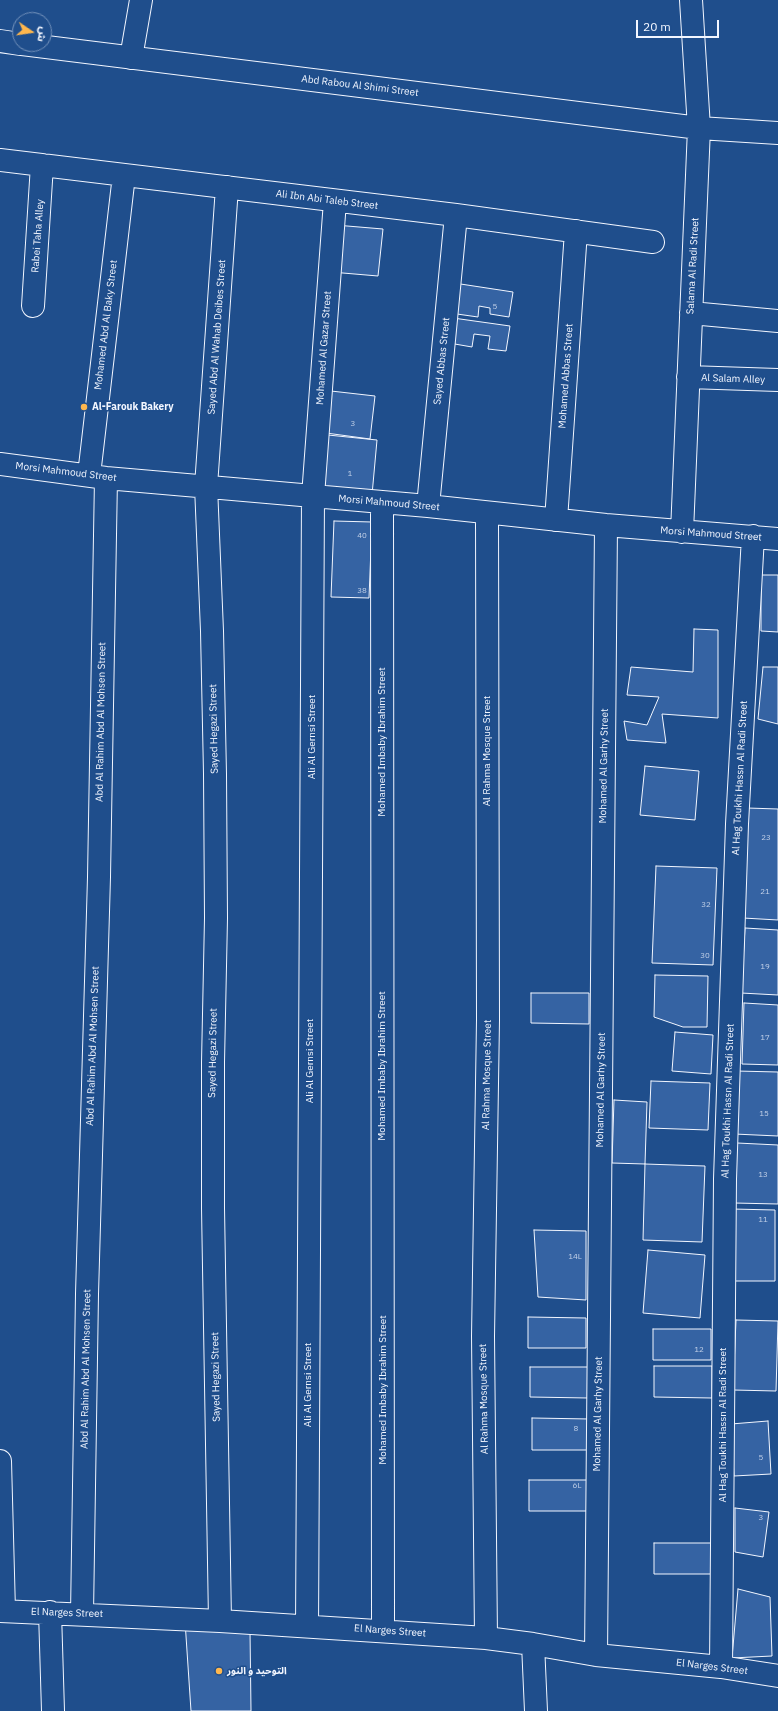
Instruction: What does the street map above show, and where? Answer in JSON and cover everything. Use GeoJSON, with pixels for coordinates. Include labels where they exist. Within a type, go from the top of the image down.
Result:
{"type":"FeatureCollection","features":[{"type":"Feature","properties":{"kind":"street"},"geometry":{"type":"LineString","coordinates":[[131,58],[141,0]]}},
{"type":"Feature","properties":{"kind":"street","name":"Salama Al Radi Street"},"geometry":{"type":"LineString","coordinates":[[682,532],[699,128],[691,0]]}},
{"type":"Feature","properties":{"kind":"street","name":"Abd Rabou Al Shimi Street"},"geometry":{"type":"LineString","coordinates":[[0,41],[12,43]]}},
{"type":"Feature","properties":{"kind":"street","name":"Abd Rabou Al Shimi Street"},"geometry":{"type":"LineString","coordinates":[[52,48],[699,128],[778,134]]}},
{"type":"Feature","properties":{"kind":"street","name":"Ali Ibn Abi Taleb Street"},"geometry":{"type":"LineString","coordinates":[[0,160],[456,215],[653,242]]}},
{"type":"Feature","properties":{"kind":"street","name":"Rabei Taha Alley"},"geometry":{"type":"LineString","coordinates":[[33,306],[42,165]]}},
{"type":"Feature","properties":{"kind":"street","name":"Mohamed Abd Al Baky Street"},"geometry":{"type":"LineString","coordinates":[[97,476],[124,175]]}},
{"type":"Feature","properties":{"kind":"street","name":"Sayed Abd Al Wahab Deibes Street"},"geometry":{"type":"LineString","coordinates":[[206,486],[227,187]]}},
{"type":"Feature","properties":{"kind":"street","name":"Mohamed Al Gazar Street"},"geometry":{"type":"LineString","coordinates":[[313,496],[334,201]]}},
{"type":"Feature","properties":{"kind":"street","name":"Sayed Abbas Street"},"geometry":{"type":"LineString","coordinates":[[428,506],[456,215]]}},
{"type":"Feature","properties":{"kind":"street","name":"Mohamed Abbas Street"},"geometry":{"type":"LineString","coordinates":[[556,520],[576,231]]}},
{"type":"Feature","properties":{"kind":"street"},"geometry":{"type":"LineString","coordinates":[[691,313],[778,321]]}},
{"type":"Feature","properties":{"kind":"street","name":"Al Salam Alley"},"geometry":{"type":"LineString","coordinates":[[688,377],[778,380]]}},
{"type":"Feature","properties":{"kind":"street","name":"Morsi Mahmoud Street"},"geometry":{"type":"LineString","coordinates":[[0,464],[97,476],[428,506],[606,525],[778,539]]}},
{"type":"Feature","properties":{"kind":"street","name":"Abd Al Rahim Abd Al Mohsen Street"},"geometry":{"type":"LineString","coordinates":[[82,1614],[87,1286],[99,869],[97,476]]}},
{"type":"Feature","properties":{"kind":"street","name":"Sayed Hegazi Street"},"geometry":{"type":"LineString","coordinates":[[206,486],[212,631],[215,774],[216,918],[212,1062],[220,1621]]}},
{"type":"Feature","properties":{"kind":"street","name":"Ali Al Gernsi Street"},"geometry":{"type":"LineString","coordinates":[[307,1626],[313,496]]}},
{"type":"Feature","properties":{"kind":"street","name":"Mohamed Imbaby Ibrahim Street"},"geometry":{"type":"LineString","coordinates":[[382,502],[383,1631]]}},
{"type":"Feature","properties":{"kind":"street","name":"Al Rahma Mosque Street"},"geometry":{"type":"LineString","coordinates":[[486,1638],[483,1336],[488,1020],[487,513]]}},
{"type":"Feature","properties":{"kind":"street","name":"Mohamed Al Garhy Street"},"geometry":{"type":"LineString","coordinates":[[596,1655],[606,525]]}},
{"type":"Feature","properties":{"kind":"street","name":"Al Hag Toukhi Hassn Al Radi Street"},"geometry":{"type":"LineString","coordinates":[[721,1667],[725,1179],[737,824],[753,536]]}},
{"type":"Feature","properties":{"kind":"street"},"geometry":{"type":"LineString","coordinates":[[0,1461],[2,1611]]}},
{"type":"Feature","properties":{"kind":"street","name":"El Narges Street"},"geometry":{"type":"LineString","coordinates":[[2,1611],[50,1612],[220,1621],[486,1638],[533,1644],[596,1655],[721,1667],[778,1676]]}},
{"type":"Feature","properties":{"kind":"street"},"geometry":{"type":"LineString","coordinates":[[50,1612],[53,1711]]}},
{"type":"Feature","properties":{"kind":"street"},"geometry":{"type":"LineString","coordinates":[[533,1644],[536,1711]]}},
{"type":"Feature","properties":{"kind":"building"},"geometry":{"type":"Polygon","coordinates":[[[335,225],[383,229],[378,276],[331,272],[335,225]]]}},
{"type":"Feature","properties":{"kind":"building"},"geometry":{"type":"Polygon","coordinates":[[[454,283],[513,292],[509,317],[490,314],[490,308],[479,306],[478,317],[450,313],[454,283]]]}},
{"type":"Feature","properties":{"kind":"building"},"geometry":{"type":"Polygon","coordinates":[[[453,318],[510,326],[506,351],[488,349],[490,336],[474,334],[472,347],[449,343],[453,318]]]}},
{"type":"Feature","properties":{"kind":"building"},"geometry":{"type":"Polygon","coordinates":[[[331,391],[375,396],[370,439],[326,433],[331,391]]]}},
{"type":"Feature","properties":{"kind":"building"},"geometry":{"type":"Polygon","coordinates":[[[328,435],[377,440],[372,495],[323,490],[328,435]]]}},
{"type":"Feature","properties":{"kind":"building"},"geometry":{"type":"Polygon","coordinates":[[[334,521],[372,522],[369,598],[331,597],[334,521]]]}},
{"type":"Feature","properties":{"kind":"building"},"geometry":{"type":"Polygon","coordinates":[[[761,575],[778,575],[778,632],[761,631],[761,575]]]}},
{"type":"Feature","properties":{"kind":"building"},"geometry":{"type":"Polygon","coordinates":[[[694,629],[718,630],[718,718],[662,714],[666,743],[627,740],[624,721],[647,725],[659,697],[627,695],[631,667],[693,672],[694,629]]]}},
{"type":"Feature","properties":{"kind":"building"},"geometry":{"type":"Polygon","coordinates":[[[763,667],[778,667],[778,724],[758,719],[763,667]]]}},
{"type":"Feature","properties":{"kind":"building"},"geometry":{"type":"Polygon","coordinates":[[[645,766],[699,771],[695,820],[640,815],[645,766]]]}},
{"type":"Feature","properties":{"kind":"building"},"geometry":{"type":"Polygon","coordinates":[[[747,808],[778,809],[778,920],[743,918],[747,808]]]}},
{"type":"Feature","properties":{"kind":"building"},"geometry":{"type":"Polygon","coordinates":[[[656,866],[717,868],[713,965],[652,963],[656,866]]]}},
{"type":"Feature","properties":{"kind":"building"},"geometry":{"type":"Polygon","coordinates":[[[745,928],[778,930],[778,995],[741,993],[745,928]]]}},
{"type":"Feature","properties":{"kind":"building"},"geometry":{"type":"Polygon","coordinates":[[[655,975],[708,976],[707,1027],[683,1027],[654,1017],[655,975]]]}},
{"type":"Feature","properties":{"kind":"building"},"geometry":{"type":"Polygon","coordinates":[[[531,993],[589,993],[589,1024],[531,1023],[531,993]]]}},
{"type":"Feature","properties":{"kind":"building"},"geometry":{"type":"Polygon","coordinates":[[[744,1003],[778,1005],[778,1065],[742,1064],[744,1003]]]}},
{"type":"Feature","properties":{"kind":"building"},"geometry":{"type":"Polygon","coordinates":[[[675,1032],[713,1035],[711,1074],[672,1071],[675,1032]]]}},
{"type":"Feature","properties":{"kind":"building"},"geometry":{"type":"Polygon","coordinates":[[[736,1071],[778,1072],[778,1136],[734,1134],[736,1071]]]}},
{"type":"Feature","properties":{"kind":"building"},"geometry":{"type":"Polygon","coordinates":[[[651,1081],[710,1083],[708,1130],[649,1128],[651,1081]]]}},
{"type":"Feature","properties":{"kind":"building"},"geometry":{"type":"Polygon","coordinates":[[[614,1100],[647,1102],[645,1164],[612,1163],[614,1100]]]}},
{"type":"Feature","properties":{"kind":"building"},"geometry":{"type":"Polygon","coordinates":[[[737,1143],[778,1145],[778,1204],[734,1203],[737,1143]]]}},
{"type":"Feature","properties":{"kind":"building"},"geometry":{"type":"Polygon","coordinates":[[[645,1164],[705,1166],[702,1242],[643,1240],[645,1164]]]}},
{"type":"Feature","properties":{"kind":"building"},"geometry":{"type":"Polygon","coordinates":[[[732,1209],[775,1210],[775,1281],[732,1281],[732,1209]]]}},
{"type":"Feature","properties":{"kind":"building"},"geometry":{"type":"Polygon","coordinates":[[[534,1230],[586,1231],[586,1300],[538,1297],[534,1230]]]}},
{"type":"Feature","properties":{"kind":"building"},"geometry":{"type":"Polygon","coordinates":[[[648,1250],[705,1255],[700,1318],[643,1313],[648,1250]]]}},
{"type":"Feature","properties":{"kind":"building"},"geometry":{"type":"Polygon","coordinates":[[[528,1317],[586,1318],[586,1348],[528,1348],[528,1317]]]}},
{"type":"Feature","properties":{"kind":"building"},"geometry":{"type":"Polygon","coordinates":[[[736,1320],[778,1321],[776,1391],[733,1390],[736,1320]]]}},
{"type":"Feature","properties":{"kind":"building"},"geometry":{"type":"Polygon","coordinates":[[[653,1329],[711,1329],[711,1360],[653,1360],[653,1329]]]}},
{"type":"Feature","properties":{"kind":"building"},"geometry":{"type":"Polygon","coordinates":[[[654,1366],[712,1366],[712,1398],[654,1397],[654,1366]]]}},
{"type":"Feature","properties":{"kind":"building"},"geometry":{"type":"Polygon","coordinates":[[[530,1367],[589,1367],[588,1398],[530,1397],[530,1367]]]}},
{"type":"Feature","properties":{"kind":"building"},"geometry":{"type":"Polygon","coordinates":[[[532,1418],[590,1419],[590,1450],[532,1450],[532,1418]]]}},
{"type":"Feature","properties":{"kind":"building"},"geometry":{"type":"Polygon","coordinates":[[[768,1421],[771,1474],[734,1476],[731,1424],[768,1421]]]}},
{"type":"Feature","properties":{"kind":"building"},"geometry":{"type":"Polygon","coordinates":[[[529,1480],[587,1480],[587,1511],[529,1511],[529,1480]]]}},
{"type":"Feature","properties":{"kind":"building"},"geometry":{"type":"Polygon","coordinates":[[[735,1508],[769,1512],[763,1557],[735,1552],[735,1508]]]}},
{"type":"Feature","properties":{"kind":"building"},"geometry":{"type":"Polygon","coordinates":[[[654,1543],[712,1543],[712,1574],[654,1574],[654,1543]]]}},
{"type":"Feature","properties":{"kind":"building"},"geometry":{"type":"Polygon","coordinates":[[[738,1589],[770,1597],[772,1656],[732,1658],[738,1589]]]}},
{"type":"Feature","properties":{"kind":"building","name":"التوحيد و النور"},"geometry":{"type":"Polygon","coordinates":[[[185,1621],[250,1631],[251,1711],[191,1711],[185,1621]]]}},
{"type":"Feature","properties":{"kind":"place","name":"Al-Farouk Bakery"},"geometry":{"type":"Point","coordinates":[84,407]}},
{"type":"Feature","properties":{"kind":"place","name":"التوحيد و النور"},"geometry":{"type":"Point","coordinates":[219,1671]}}]}
